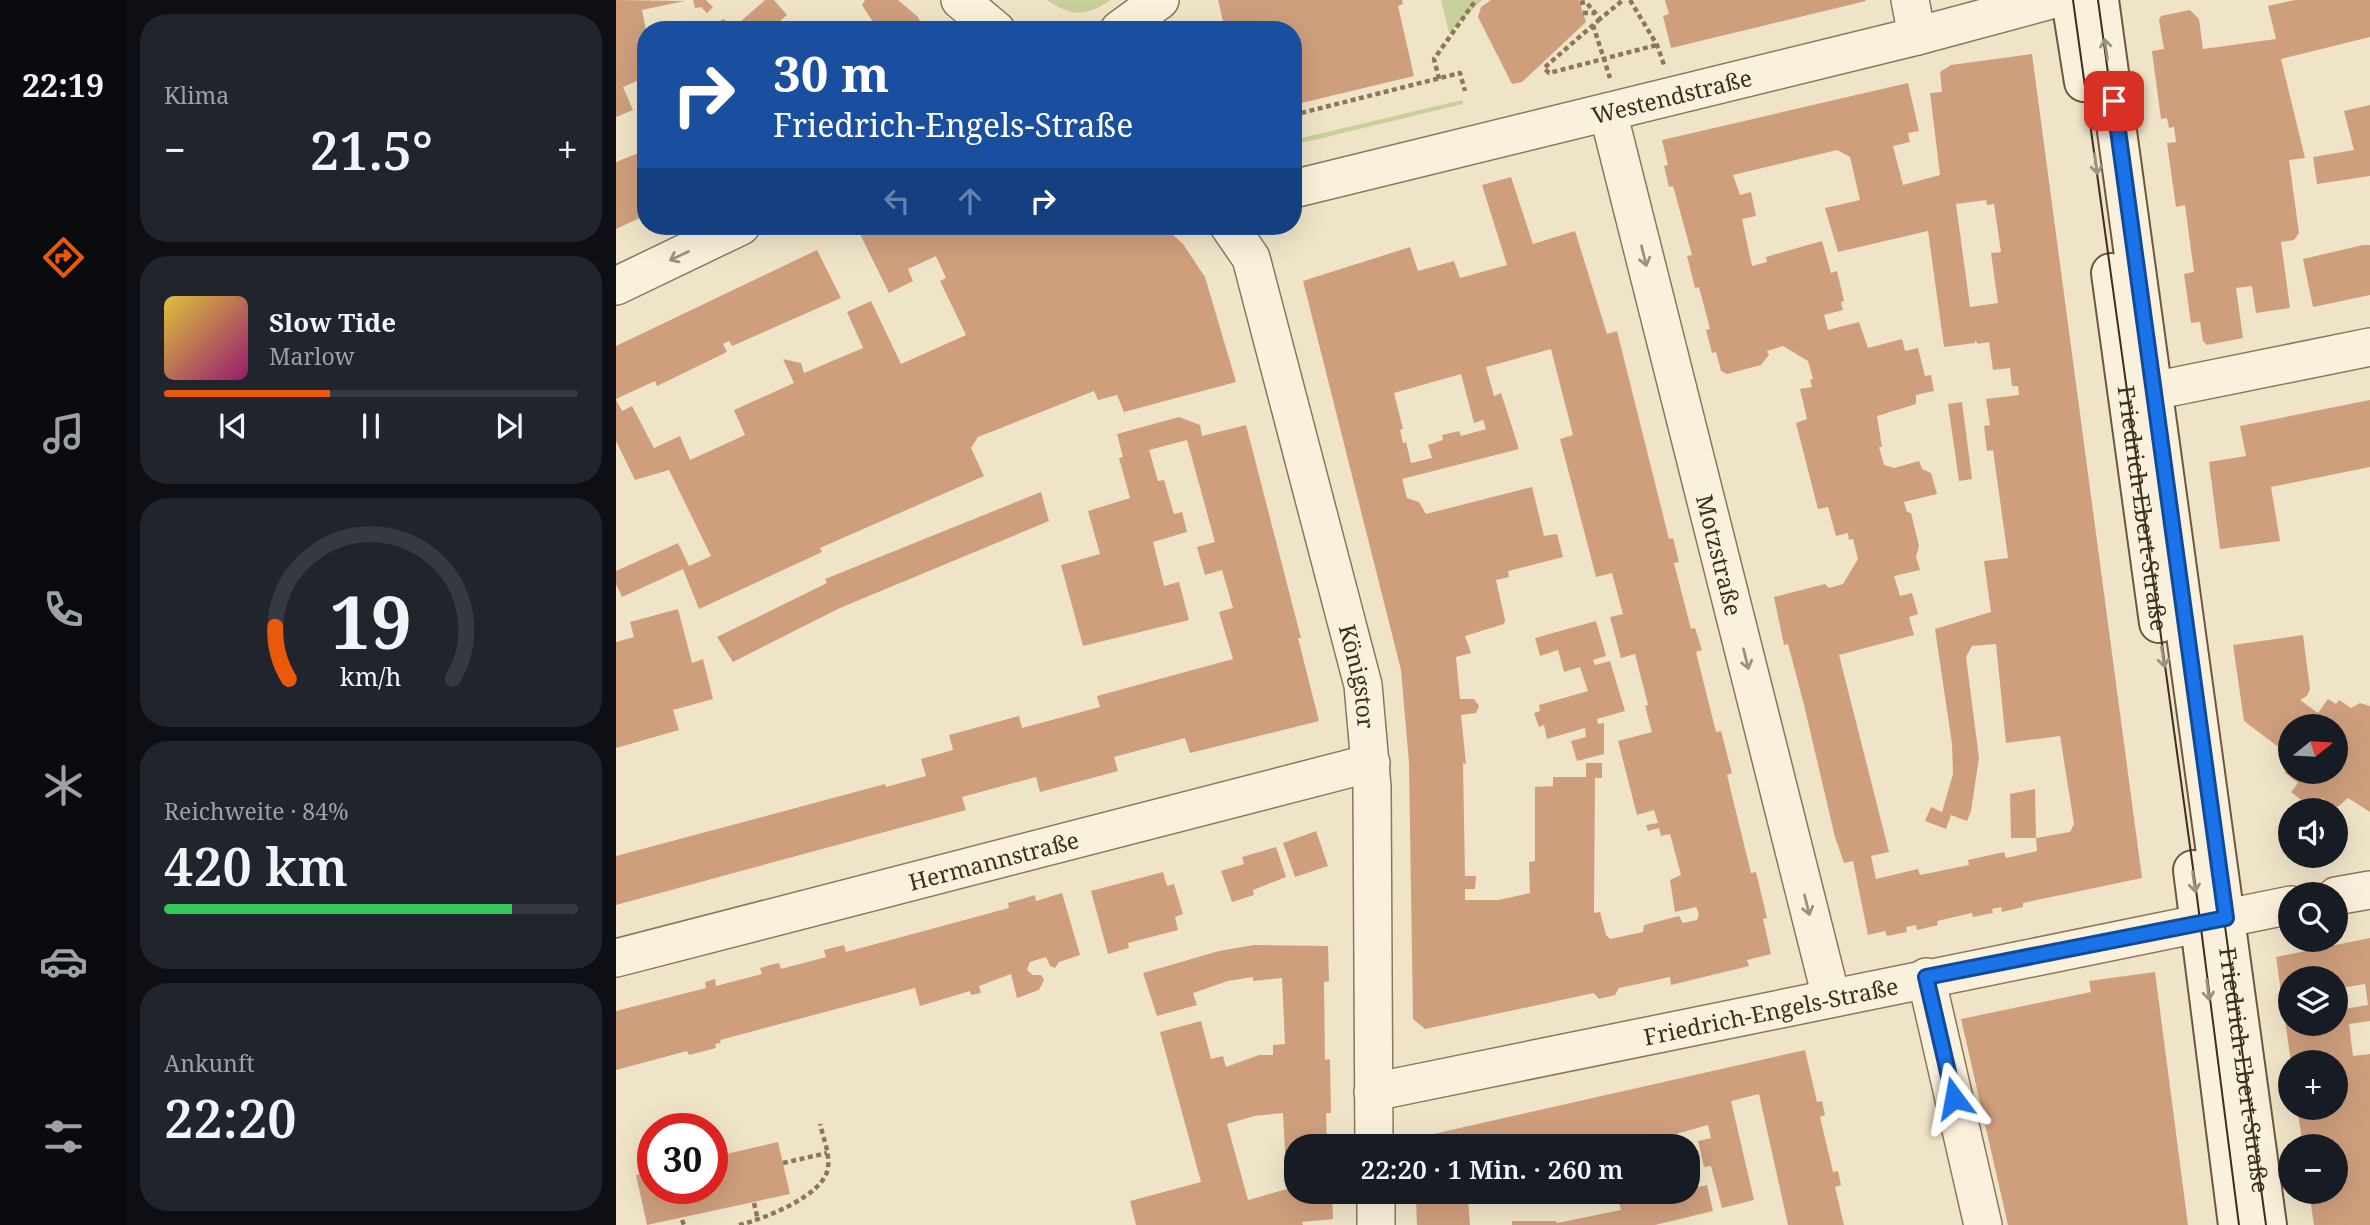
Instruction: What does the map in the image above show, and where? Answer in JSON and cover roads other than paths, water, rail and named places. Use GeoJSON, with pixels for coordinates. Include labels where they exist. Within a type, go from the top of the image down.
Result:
{"type":"FeatureCollection","features":[{"type":"Feature","properties":{"kind":"main road","name":"Friedrich-Ebert-Straße"},"geometry":{"type":"LineString","coordinates":[[2071,0],[2141,393]]}},
{"type":"Feature","properties":{"kind":"main road","name":"Friedrich-Ebert-Straße"},"geometry":{"type":"LineString","coordinates":[[2099,0],[2141,393],[2213,920],[2267,1225]]}},
{"type":"Feature","properties":{"kind":"main road","name":"Friedrich-Ebert-Straße"},"geometry":{"type":"LineString","coordinates":[[2213,920],[2238,1225]]}},
{"type":"Feature","properties":{"kind":"street"},"geometry":{"type":"LineString","coordinates":[[960,0],[985,21]]}},
{"type":"Feature","properties":{"kind":"street"},"geometry":{"type":"LineString","coordinates":[[1131,21],[1160,0]]}},
{"type":"Feature","properties":{"kind":"street"},"geometry":{"type":"LineString","coordinates":[[1910,0],[1917,36]]}},
{"type":"Feature","properties":{"kind":"street","name":"Westendstraße"},"geometry":{"type":"LineString","coordinates":[[1302,187],[1917,36],[2051,0]]}},
{"type":"Feature","properties":{"kind":"street","name":"Motzstraße"},"geometry":{"type":"LineString","coordinates":[[1608,112],[1831,997]]}},
{"type":"Feature","properties":{"kind":"street"},"geometry":{"type":"LineString","coordinates":[[616,286],[722,235]]}},
{"type":"Feature","properties":{"kind":"street","name":"Königstor"},"geometry":{"type":"LineString","coordinates":[[1236,235],[1251,258],[1255,271],[1363,685],[1371,763],[1374,1134]]}},
{"type":"Feature","properties":{"kind":"street"},"geometry":{"type":"LineString","coordinates":[[2141,393],[2370,347]]}},
{"type":"Feature","properties":{"kind":"street","name":"Hermannstraße"},"geometry":{"type":"LineString","coordinates":[[616,958],[1371,763]]}},
{"type":"Feature","properties":{"kind":"street"},"geometry":{"type":"LineString","coordinates":[[2348,894],[2370,890]]}},
{"type":"Feature","properties":{"kind":"street","name":"Friedrich-Engels-Straße"},"geometry":{"type":"LineString","coordinates":[[1373,1092],[1926,977],[2278,908]]}},
{"type":"Feature","properties":{"kind":"street"},"geometry":{"type":"LineString","coordinates":[[1926,977],[1983,1225]]}},
{"type":"Feature","properties":{"kind":"street"},"geometry":{"type":"LineString","coordinates":[[1376,1204],[1376,1225]]}},
{"type":"Feature","properties":{"kind":"tram line"},"geometry":{"type":"LineString","coordinates":[[2073,0],[2197,897],[2239,1225]]}},
{"type":"Feature","properties":{"kind":"tram line"},"geometry":{"type":"LineString","coordinates":[[2098,0],[2266,1225]]}}]}
